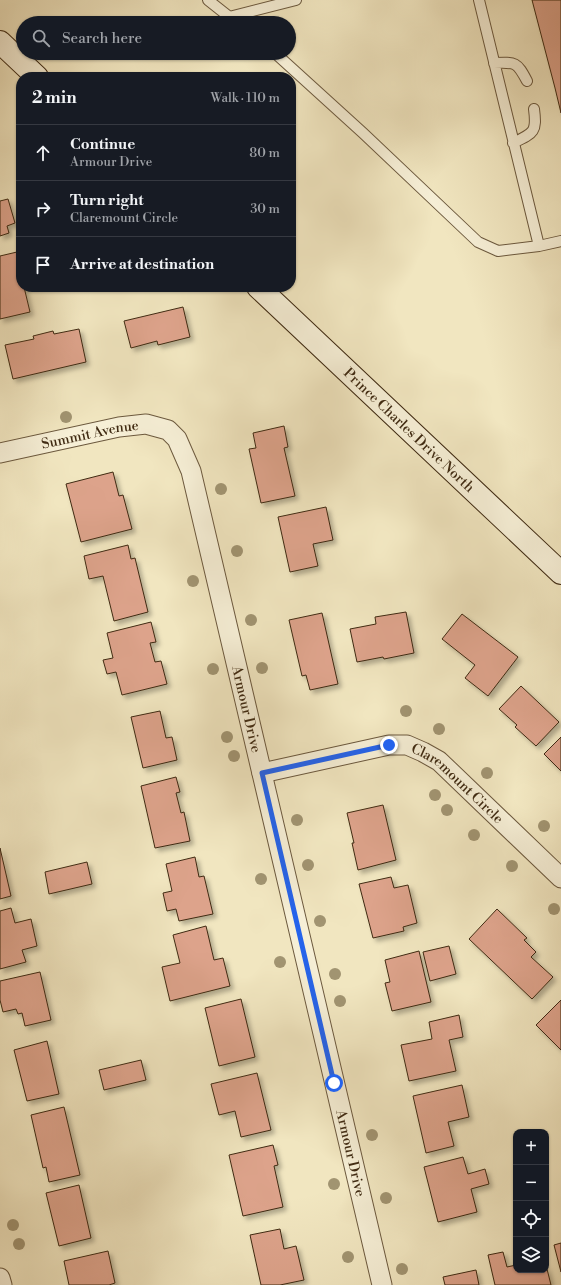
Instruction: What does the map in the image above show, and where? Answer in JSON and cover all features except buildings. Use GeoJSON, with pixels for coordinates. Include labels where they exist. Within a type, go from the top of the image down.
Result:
{"type":"FeatureCollection","features":[{"type":"Feature","properties":{"kind":"main road"},"geometry":{"type":"LineString","coordinates":[[0,42],[16,57]]}},
{"type":"Feature","properties":{"kind":"main road"},"geometry":{"type":"LineString","coordinates":[[19,60],[32,72]]}},
{"type":"Feature","properties":{"kind":"main road","name":"Prince Charles Drive North"},"geometry":{"type":"LineString","coordinates":[[263,292],[561,573]]}},
{"type":"Feature","properties":{"kind":"street","name":"Summit Avenue"},"geometry":{"type":"LineString","coordinates":[[0,453],[119,427],[146,424],[168,430],[177,439]]}},
{"type":"Feature","properties":{"kind":"street","name":"Armour Drive"},"geometry":{"type":"LineString","coordinates":[[177,439],[191,471],[382,1285]]}},
{"type":"Feature","properties":{"kind":"street","name":"Claremount Circle"},"geometry":{"type":"LineString","coordinates":[[262,773],[389,745],[407,745],[439,761],[561,878]]}},
{"type":"Feature","properties":{"kind":"street"},"geometry":{"type":"LineString","coordinates":[[0,1278],[2,1285]]}},
{"type":"Feature","properties":{"kind":"lane"},"geometry":{"type":"LineString","coordinates":[[208,0],[229,16],[296,0]]}},
{"type":"Feature","properties":{"kind":"lane"},"geometry":{"type":"LineString","coordinates":[[479,0],[539,246]]}},
{"type":"Feature","properties":{"kind":"lane"},"geometry":{"type":"LineString","coordinates":[[283,60],[296,72]]}},
{"type":"Feature","properties":{"kind":"lane"},"geometry":{"type":"LineString","coordinates":[[494,63],[511,62],[520,68],[527,81]]}},
{"type":"Feature","properties":{"kind":"lane"},"geometry":{"type":"LineString","coordinates":[[296,72],[478,242],[498,251],[539,246],[561,241]]}},
{"type":"Feature","properties":{"kind":"lane"},"geometry":{"type":"LineString","coordinates":[[514,143],[528,136],[534,130],[534,109]]}},
{"type":"Feature","properties":{"kind":"route"},"geometry":{"type":"LineString","coordinates":[[334,1083],[262,773],[389,745]]}}]}
